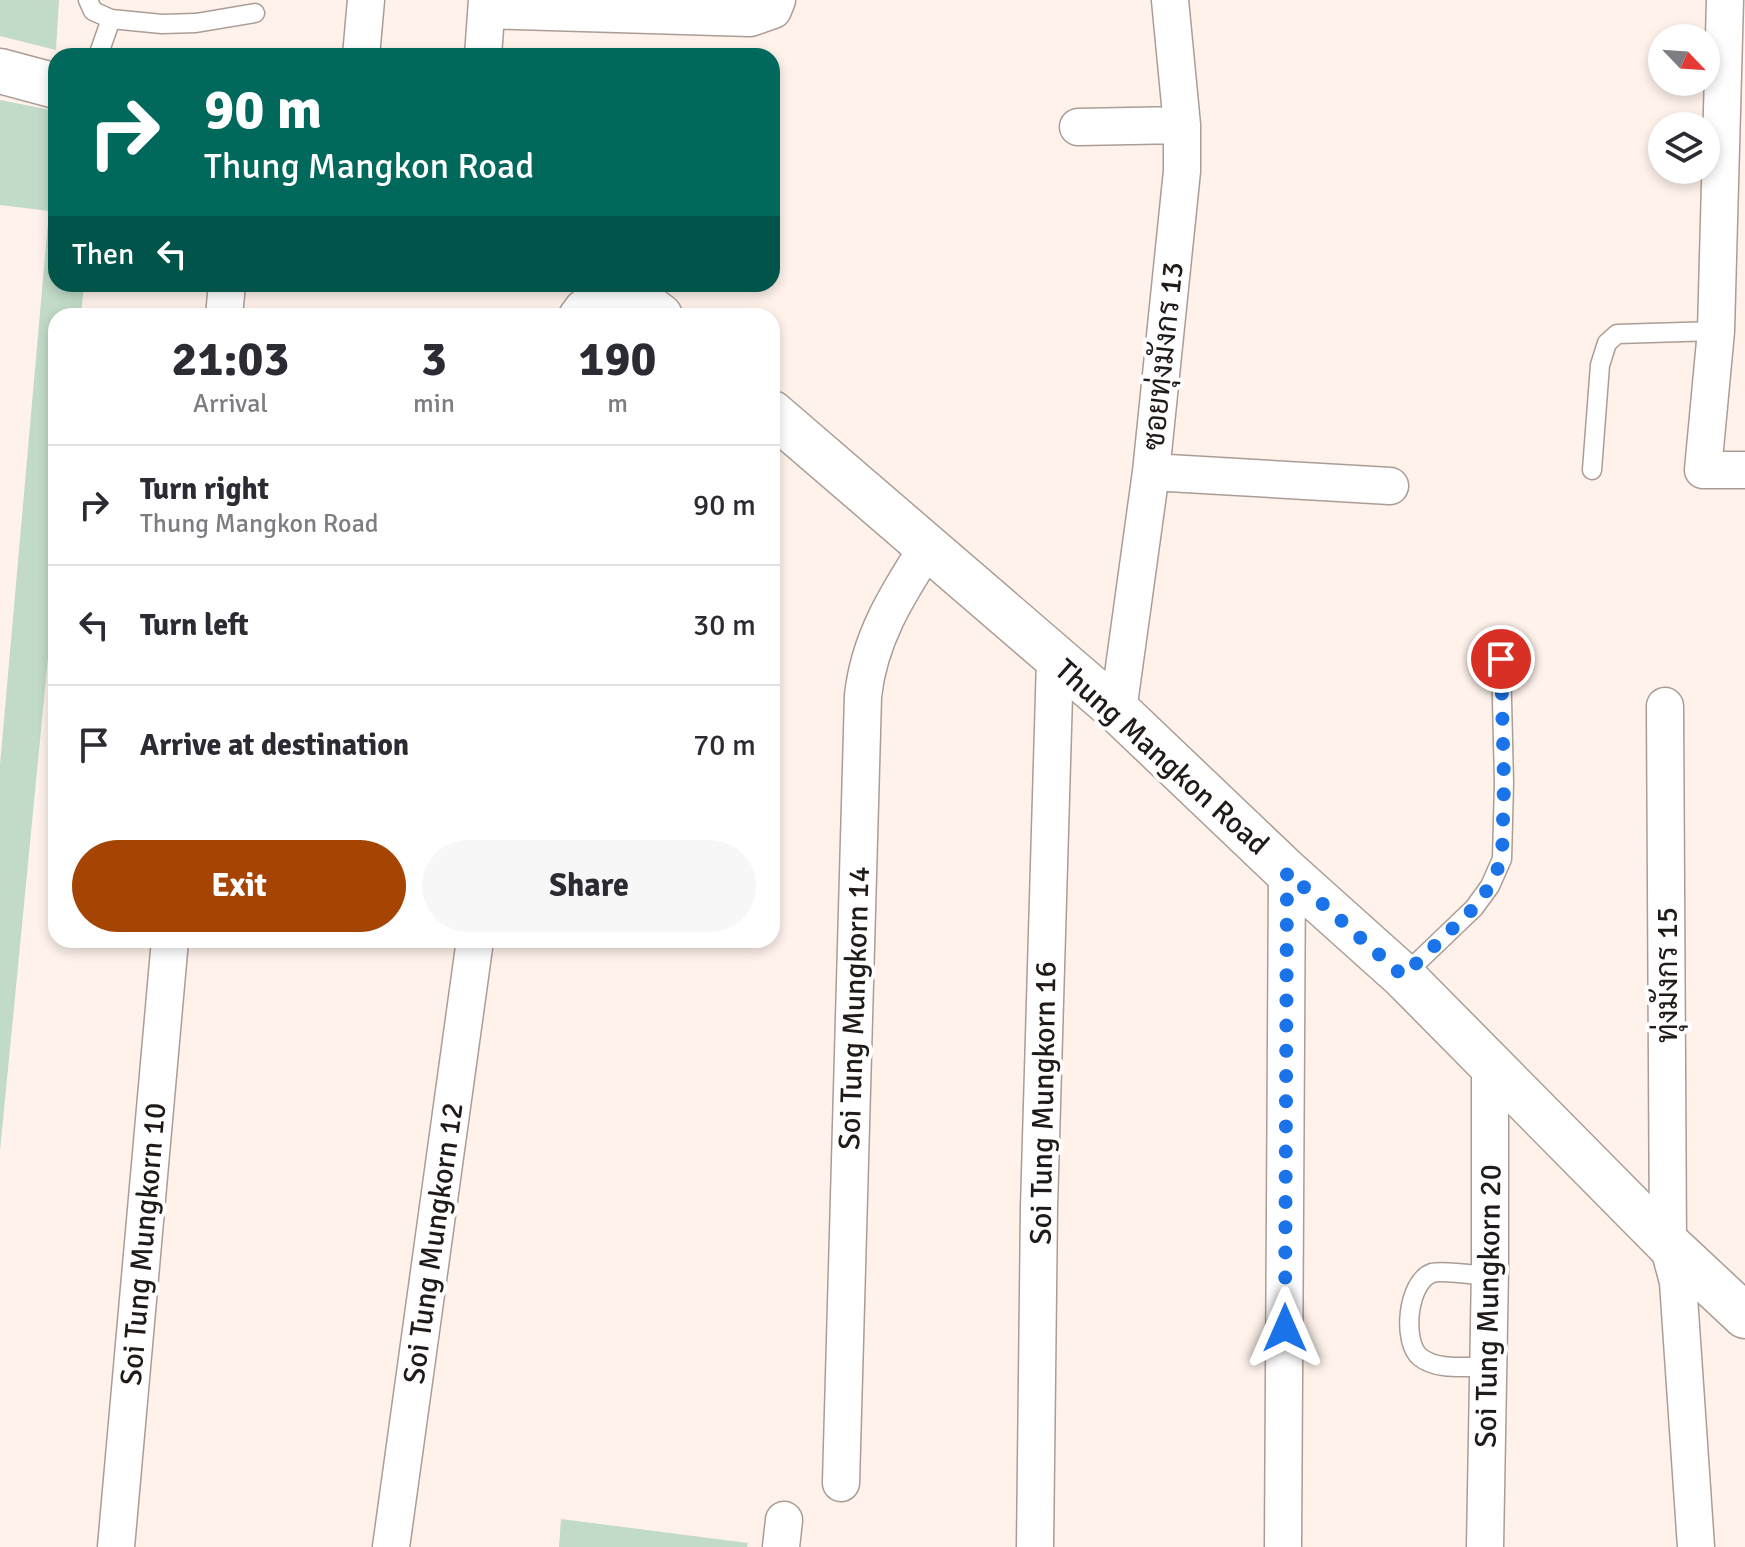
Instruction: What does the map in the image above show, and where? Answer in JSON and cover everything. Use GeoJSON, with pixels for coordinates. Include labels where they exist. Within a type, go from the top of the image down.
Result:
{"type":"FeatureCollection","features":[{"type":"Feature","properties":{"kind":"street"},"geometry":{"type":"LineString","coordinates":[[362,48],[366,0]]}},
{"type":"Feature","properties":{"kind":"street"},"geometry":{"type":"LineString","coordinates":[[484,48],[487,5],[750,18],[773,10],[777,0]]}},
{"type":"Feature","properties":{"kind":"street","name":"ซอยทุ่งมังกร 13"},"geometry":{"type":"LineString","coordinates":[[1118,711],[1151,472],[1182,171],[1182,125],[1170,0]]}},
{"type":"Feature","properties":{"kind":"street"},"geometry":{"type":"LineString","coordinates":[[1725,0],[1716,331],[1703,470],[1745,470]]}},
{"type":"Feature","properties":{"kind":"street"},"geometry":{"type":"LineString","coordinates":[[0,71],[48,84]]}},
{"type":"Feature","properties":{"kind":"street"},"geometry":{"type":"LineString","coordinates":[[1078,127],[1182,125]]}},
{"type":"Feature","properties":{"kind":"street"},"geometry":{"type":"LineString","coordinates":[[583,308],[605,292]]}},
{"type":"Feature","properties":{"kind":"street"},"geometry":{"type":"LineString","coordinates":[[627,292],[649,308]]}},
{"type":"Feature","properties":{"kind":"street","name":"Thung Mangkon Road"},"geometry":{"type":"LineString","coordinates":[[780,420],[1055,660],[1118,711],[1287,872],[1403,976],[1668,1244],[1745,1316]]}},
{"type":"Feature","properties":{"kind":"street"},"geometry":{"type":"LineString","coordinates":[[1151,472],[1390,486]]}},
{"type":"Feature","properties":{"kind":"street","name":"Soi Tung Mungkorn 14"},"geometry":{"type":"LineString","coordinates":[[841,1483],[863,696],[866,670],[876,637],[896,596],[927,548]]}},
{"type":"Feature","properties":{"kind":"street","name":"Soi Tung Mungkorn 16"},"geometry":{"type":"LineString","coordinates":[[1035,1547],[1039,1207],[1055,660]]}},
{"type":"Feature","properties":{"kind":"street","name":"ทุ่งมังกร 15"},"geometry":{"type":"LineString","coordinates":[[1665,706],[1668,1244],[1678,1282],[1696,1547]]}},
{"type":"Feature","properties":{"kind":"street"},"geometry":{"type":"LineString","coordinates":[[1283,1547],[1287,872]]}},
{"type":"Feature","properties":{"kind":"street","name":"Soi Tung Mungkorn 10"},"geometry":{"type":"LineString","coordinates":[[116,1547],[169,948]]}},
{"type":"Feature","properties":{"kind":"street","name":"Soi Tung Mungkorn 12"},"geometry":{"type":"LineString","coordinates":[[391,1547],[474,948]]}},
{"type":"Feature","properties":{"kind":"street","name":"Soi Tung Mungkorn 20"},"geometry":{"type":"LineString","coordinates":[[1485,1547],[1490,1064]]}},
{"type":"Feature","properties":{"kind":"lane"},"geometry":{"type":"LineString","coordinates":[[88,0],[93,11],[111,19],[162,24],[196,23],[255,13]]}},
{"type":"Feature","properties":{"kind":"lane"},"geometry":{"type":"LineString","coordinates":[[101,48],[111,19]]}},
{"type":"Feature","properties":{"kind":"lane"},"geometry":{"type":"LineString","coordinates":[[1592,470],[1600,365],[1607,343],[1617,334],[1716,331]]}},
{"type":"Feature","properties":{"kind":"lane"},"geometry":{"type":"LineString","coordinates":[[1403,976],[1474,908],[1490,886],[1502,859],[1501,659]]}},
{"type":"Feature","properties":{"kind":"lane"},"geometry":{"type":"LineString","coordinates":[[1487,1367],[1441,1366],[1422,1359],[1412,1348],[1409,1325],[1412,1298],[1421,1281],[1432,1273],[1488,1276]]}},
{"type":"Feature","properties":{"kind":"green space"},"geometry":{"type":"Polygon","coordinates":[[[0,0],[59,0],[56,48],[0,36],[0,0]]]}},
{"type":"Feature","properties":{"kind":"green space"},"geometry":{"type":"Polygon","coordinates":[[[0,100],[48,109],[48,211],[0,205],[0,100]]]}},
{"type":"Feature","properties":{"kind":"green space"},"geometry":{"type":"Polygon","coordinates":[[[48,222],[48,292],[83,292],[82,308],[48,308],[48,658],[0,1151],[0,765],[48,222]]]}},
{"type":"Feature","properties":{"kind":"green space"},"geometry":{"type":"Polygon","coordinates":[[[561,1519],[748,1543],[747,1547],[559,1547],[561,1519]]]}},
{"type":"Feature","properties":{"kind":"route"},"geometry":{"type":"LineString","coordinates":[[1285,1328],[1287,872],[1403,976],[1474,908],[1490,886],[1502,859],[1501,659]]}}]}
